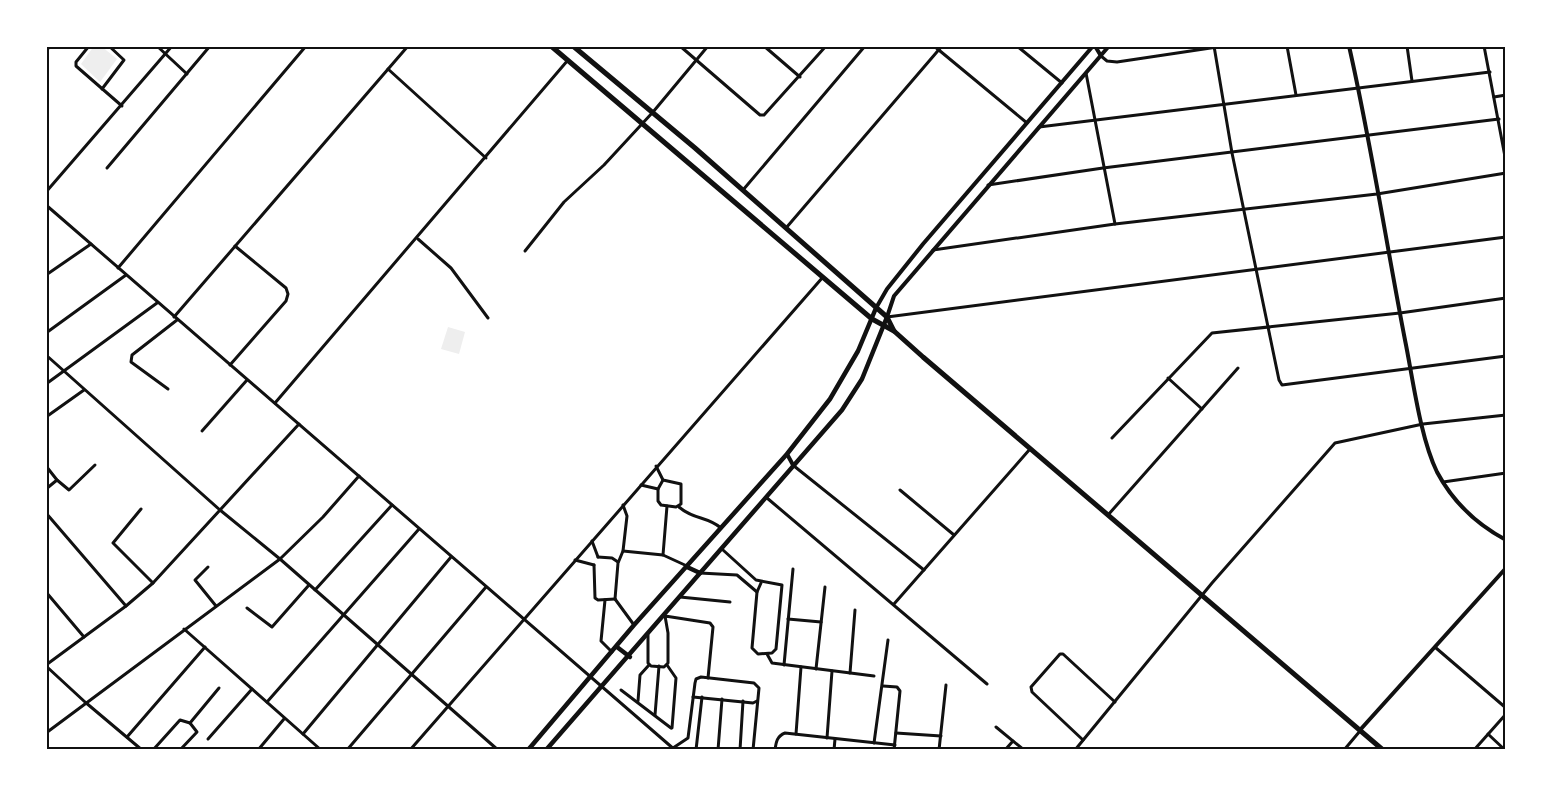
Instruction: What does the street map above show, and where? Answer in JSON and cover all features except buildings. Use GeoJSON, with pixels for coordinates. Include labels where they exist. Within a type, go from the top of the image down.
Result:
{"type":"FeatureCollection","features":[{"type":"Feature","properties":{"kind":"main road"},"geometry":{"type":"LineString","coordinates":[[551,46],[872,318],[882,326],[894,331],[1383,750]]}},
{"type":"Feature","properties":{"kind":"main road"},"geometry":{"type":"LineString","coordinates":[[573,46],[653,112],[887,317],[894,331]]}},
{"type":"Feature","properties":{"kind":"main road"},"geometry":{"type":"LineString","coordinates":[[528,750],[618,647],[634,625],[786,454],[839,387],[876,308]]}},
{"type":"Feature","properties":{"kind":"main road"},"geometry":{"type":"LineString","coordinates":[[546,750],[665,616],[700,573],[723,550],[853,396],[887,317]]}},
{"type":"Feature","properties":{"kind":"main road"},"geometry":{"type":"LineString","coordinates":[[687,566],[700,573]]}},
{"type":"Feature","properties":{"kind":"main road"},"geometry":{"type":"LineString","coordinates":[[618,647],[630,656]]}},
{"type":"Feature","properties":{"kind":"street"},"geometry":{"type":"LineString","coordinates":[[46,51],[50,46]]}},
{"type":"Feature","properties":{"kind":"street"},"geometry":{"type":"LineString","coordinates":[[89,46],[76,62],[76,66],[122,106]]}},
{"type":"Feature","properties":{"kind":"street"},"geometry":{"type":"LineString","coordinates":[[102,89],[124,60],[108,46]]}},
{"type":"Feature","properties":{"kind":"street"},"geometry":{"type":"LineString","coordinates":[[157,46],[187,74]]}},
{"type":"Feature","properties":{"kind":"street"},"geometry":{"type":"LineString","coordinates":[[46,192],[172,46]]}},
{"type":"Feature","properties":{"kind":"street"},"geometry":{"type":"LineString","coordinates":[[107,168],[210,46]]}},
{"type":"Feature","properties":{"kind":"street"},"geometry":{"type":"LineString","coordinates":[[118,268],[306,46]]}},
{"type":"Feature","properties":{"kind":"street"},"geometry":{"type":"LineString","coordinates":[[168,389],[131,362],[130,358],[132,355],[176,319],[235,246],[408,46]]}},
{"type":"Feature","properties":{"kind":"street"},"geometry":{"type":"LineString","coordinates":[[680,46],[760,115],[767,113],[826,46]]}},
{"type":"Feature","properties":{"kind":"street"},"geometry":{"type":"LineString","coordinates":[[525,251],[564,202],[604,165],[642,124],[708,46]]}},
{"type":"Feature","properties":{"kind":"street"},"geometry":{"type":"LineString","coordinates":[[764,46],[800,77]]}},
{"type":"Feature","properties":{"kind":"street"},"geometry":{"type":"LineString","coordinates":[[742,190],[865,46]]}},
{"type":"Feature","properties":{"kind":"street"},"geometry":{"type":"LineString","coordinates":[[934,46],[1028,123],[1038,128],[1094,119],[1225,105],[1490,72]]}},
{"type":"Feature","properties":{"kind":"street"},"geometry":{"type":"LineString","coordinates":[[786,229],[942,46]]}},
{"type":"Feature","properties":{"kind":"street"},"geometry":{"type":"LineString","coordinates":[[1017,46],[1062,83]]}},
{"type":"Feature","properties":{"kind":"street"},"geometry":{"type":"LineString","coordinates":[[876,308],[888,288],[923,244],[1094,46],[1101,56],[1108,61],[1117,62],[1224,46]]}},
{"type":"Feature","properties":{"kind":"street"},"geometry":{"type":"LineString","coordinates":[[1109,46],[894,296],[887,317],[1506,237]]}},
{"type":"Feature","properties":{"kind":"street"},"geometry":{"type":"LineString","coordinates":[[1286,46],[1296,95]]}},
{"type":"Feature","properties":{"kind":"street"},"geometry":{"type":"LineString","coordinates":[[1349,46],[1422,424],[1432,458],[1442,482],[1469,515],[1506,540]]}},
{"type":"Feature","properties":{"kind":"street"},"geometry":{"type":"LineString","coordinates":[[1407,46],[1412,81]]}},
{"type":"Feature","properties":{"kind":"street"},"geometry":{"type":"LineString","coordinates":[[1484,46],[1506,162]]}},
{"type":"Feature","properties":{"kind":"street"},"geometry":{"type":"LineString","coordinates":[[1214,47],[1232,153],[1270,327],[1279,380],[1282,385],[1506,356]]}},
{"type":"Feature","properties":{"kind":"street"},"geometry":{"type":"LineString","coordinates":[[275,403],[418,239],[568,60]]}},
{"type":"Feature","properties":{"kind":"street"},"geometry":{"type":"LineString","coordinates":[[388,69],[486,158]]}},
{"type":"Feature","properties":{"kind":"street"},"geometry":{"type":"LineString","coordinates":[[1086,72],[1115,224]]}},
{"type":"Feature","properties":{"kind":"street"},"geometry":{"type":"LineString","coordinates":[[1494,97],[1506,95]]}},
{"type":"Feature","properties":{"kind":"street"},"geometry":{"type":"LineString","coordinates":[[977,181],[987,186],[1103,168],[1499,119]]}},
{"type":"Feature","properties":{"kind":"street"},"geometry":{"type":"LineString","coordinates":[[923,244],[932,250],[1115,224],[1377,194],[1506,173]]}},
{"type":"Feature","properties":{"kind":"street"},"geometry":{"type":"LineString","coordinates":[[46,205],[674,749],[684,742],[690,733],[696,679],[708,678],[756,685],[759,688],[753,750]]}},
{"type":"Feature","properties":{"kind":"street"},"geometry":{"type":"LineString","coordinates":[[46,213],[51,210]]}},
{"type":"Feature","properties":{"kind":"street"},"geometry":{"type":"LineString","coordinates":[[418,239],[451,268],[488,318]]}},
{"type":"Feature","properties":{"kind":"street"},"geometry":{"type":"LineString","coordinates":[[46,275],[91,244]]}},
{"type":"Feature","properties":{"kind":"street"},"geometry":{"type":"LineString","coordinates":[[230,366],[286,301],[288,294],[286,288],[235,246]]}},
{"type":"Feature","properties":{"kind":"street"},"geometry":{"type":"LineString","coordinates":[[46,334],[126,275]]}},
{"type":"Feature","properties":{"kind":"street"},"geometry":{"type":"LineString","coordinates":[[410,750],[823,277]]}},
{"type":"Feature","properties":{"kind":"street"},"geometry":{"type":"LineString","coordinates":[[1112,438],[1212,333],[1506,298]]}},
{"type":"Feature","properties":{"kind":"street"},"geometry":{"type":"LineString","coordinates":[[46,384],[157,303]]}},
{"type":"Feature","properties":{"kind":"street"},"geometry":{"type":"LineString","coordinates":[[46,355],[220,510],[280,559],[498,750]]}},
{"type":"Feature","properties":{"kind":"street"},"geometry":{"type":"LineString","coordinates":[[1108,515],[1238,368]]}},
{"type":"Feature","properties":{"kind":"street"},"geometry":{"type":"LineString","coordinates":[[1168,378],[1202,409]]}},
{"type":"Feature","properties":{"kind":"street"},"geometry":{"type":"LineString","coordinates":[[202,431],[247,380]]}},
{"type":"Feature","properties":{"kind":"street"},"geometry":{"type":"LineString","coordinates":[[46,417],[84,390]]}},
{"type":"Feature","properties":{"kind":"street"},"geometry":{"type":"LineString","coordinates":[[1075,750],[1203,594],[1336,443],[1422,424],[1506,415]]}},
{"type":"Feature","properties":{"kind":"street"},"geometry":{"type":"LineString","coordinates":[[142,750],[85,702],[46,665],[126,606],[153,583],[299,424]]}},
{"type":"Feature","properties":{"kind":"street"},"geometry":{"type":"LineString","coordinates":[[894,604],[1030,449]]}},
{"type":"Feature","properties":{"kind":"street"},"geometry":{"type":"LineString","coordinates":[[786,454],[793,466],[924,570]]}},
{"type":"Feature","properties":{"kind":"street"},"geometry":{"type":"LineString","coordinates":[[46,466],[66,488],[72,489],[95,465]]}},
{"type":"Feature","properties":{"kind":"street"},"geometry":{"type":"LineString","coordinates":[[656,466],[663,480]]}},
{"type":"Feature","properties":{"kind":"street"},"geometry":{"type":"LineString","coordinates":[[1442,482],[1506,473]]}},
{"type":"Feature","properties":{"kind":"street"},"geometry":{"type":"LineString","coordinates":[[46,732],[280,559],[309,532],[359,476]]}},
{"type":"Feature","properties":{"kind":"street"},"geometry":{"type":"LineString","coordinates":[[46,489],[57,480]]}},
{"type":"Feature","properties":{"kind":"street"},"geometry":{"type":"LineString","coordinates":[[663,480],[658,489],[659,504],[679,507],[689,516],[714,522],[721,528]]}},
{"type":"Feature","properties":{"kind":"street"},"geometry":{"type":"LineString","coordinates":[[663,480],[681,484],[679,507]]}},
{"type":"Feature","properties":{"kind":"street"},"geometry":{"type":"LineString","coordinates":[[641,485],[658,489]]}},
{"type":"Feature","properties":{"kind":"street"},"geometry":{"type":"LineString","coordinates":[[900,490],[954,535]]}},
{"type":"Feature","properties":{"kind":"street"},"geometry":{"type":"LineString","coordinates":[[767,498],[987,684]]}},
{"type":"Feature","properties":{"kind":"street"},"geometry":{"type":"LineString","coordinates":[[315,590],[392,505]]}},
{"type":"Feature","properties":{"kind":"street"},"geometry":{"type":"LineString","coordinates":[[623,505],[627,516],[623,551],[618,563],[615,599],[634,625]]}},
{"type":"Feature","properties":{"kind":"street"},"geometry":{"type":"LineString","coordinates":[[663,555],[667,506]]}},
{"type":"Feature","properties":{"kind":"street"},"geometry":{"type":"LineString","coordinates":[[141,509],[113,543],[153,583]]}},
{"type":"Feature","properties":{"kind":"street"},"geometry":{"type":"LineString","coordinates":[[46,513],[126,606]]}},
{"type":"Feature","properties":{"kind":"street"},"geometry":{"type":"LineString","coordinates":[[267,702],[419,529]]}},
{"type":"Feature","properties":{"kind":"street"},"geometry":{"type":"LineString","coordinates":[[592,541],[598,557],[594,565],[595,598],[604,600],[615,599]]}},
{"type":"Feature","properties":{"kind":"street"},"geometry":{"type":"LineString","coordinates":[[723,550],[761,583],[782,585],[775,652],[767,654],[754,652],[757,592],[761,583]]}},
{"type":"Feature","properties":{"kind":"street"},"geometry":{"type":"LineString","coordinates":[[623,551],[663,555],[687,566]]}},
{"type":"Feature","properties":{"kind":"street"},"geometry":{"type":"LineString","coordinates":[[303,734],[451,557]]}},
{"type":"Feature","properties":{"kind":"street"},"geometry":{"type":"LineString","coordinates":[[598,557],[612,558],[618,563]]}},
{"type":"Feature","properties":{"kind":"street"},"geometry":{"type":"LineString","coordinates":[[575,560],[594,565]]}},
{"type":"Feature","properties":{"kind":"street"},"geometry":{"type":"LineString","coordinates":[[208,567],[195,580],[216,606]]}},
{"type":"Feature","properties":{"kind":"street"},"geometry":{"type":"LineString","coordinates":[[1344,750],[1506,568]]}},
{"type":"Feature","properties":{"kind":"street"},"geometry":{"type":"LineString","coordinates":[[784,665],[793,569]]}},
{"type":"Feature","properties":{"kind":"street"},"geometry":{"type":"LineString","coordinates":[[700,573],[737,575],[757,592]]}},
{"type":"Feature","properties":{"kind":"street"},"geometry":{"type":"LineString","coordinates":[[247,608],[272,627],[309,585]]}},
{"type":"Feature","properties":{"kind":"street"},"geometry":{"type":"LineString","coordinates":[[347,750],[486,587]]}},
{"type":"Feature","properties":{"kind":"street"},"geometry":{"type":"LineString","coordinates":[[816,669],[825,587]]}},
{"type":"Feature","properties":{"kind":"street"},"geometry":{"type":"LineString","coordinates":[[46,592],[84,637]]}},
{"type":"Feature","properties":{"kind":"street"},"geometry":{"type":"LineString","coordinates":[[680,597],[730,602]]}},
{"type":"Feature","properties":{"kind":"street"},"geometry":{"type":"LineString","coordinates":[[604,600],[601,641],[613,652]]}},
{"type":"Feature","properties":{"kind":"street"},"geometry":{"type":"LineString","coordinates":[[850,673],[855,610]]}},
{"type":"Feature","properties":{"kind":"street"},"geometry":{"type":"LineString","coordinates":[[621,690],[672,728],[676,678],[667,665],[668,633],[665,616],[710,623],[713,627],[708,678]]}},
{"type":"Feature","properties":{"kind":"street"},"geometry":{"type":"LineString","coordinates":[[788,619],[821,622]]}},
{"type":"Feature","properties":{"kind":"street"},"geometry":{"type":"LineString","coordinates":[[184,629],[321,750]]}},
{"type":"Feature","properties":{"kind":"street"},"geometry":{"type":"LineString","coordinates":[[638,701],[640,675],[649,665],[648,635]]}},
{"type":"Feature","properties":{"kind":"street"},"geometry":{"type":"LineString","coordinates":[[874,743],[888,640]]}},
{"type":"Feature","properties":{"kind":"street"},"geometry":{"type":"LineString","coordinates":[[127,737],[205,647]]}},
{"type":"Feature","properties":{"kind":"street"},"geometry":{"type":"LineString","coordinates":[[1436,648],[1506,708]]}},
{"type":"Feature","properties":{"kind":"street"},"geometry":{"type":"LineString","coordinates":[[767,654],[772,663],[874,676]]}},
{"type":"Feature","properties":{"kind":"street"},"geometry":{"type":"LineString","coordinates":[[1083,740],[1032,692],[1031,687],[1063,654],[1115,702]]}},
{"type":"Feature","properties":{"kind":"street"},"geometry":{"type":"LineString","coordinates":[[649,665],[667,665]]}},
{"type":"Feature","properties":{"kind":"street"},"geometry":{"type":"LineString","coordinates":[[655,715],[659,666]]}},
{"type":"Feature","properties":{"kind":"street"},"geometry":{"type":"LineString","coordinates":[[796,734],[801,667]]}},
{"type":"Feature","properties":{"kind":"street"},"geometry":{"type":"LineString","coordinates":[[827,738],[832,671]]}},
{"type":"Feature","properties":{"kind":"street"},"geometry":{"type":"LineString","coordinates":[[939,750],[946,685]]}},
{"type":"Feature","properties":{"kind":"street"},"geometry":{"type":"LineString","coordinates":[[776,750],[780,735],[785,733],[874,743],[894,748],[900,688],[883,686]]}},
{"type":"Feature","properties":{"kind":"street"},"geometry":{"type":"LineString","coordinates":[[190,723],[218,688]]}},
{"type":"Feature","properties":{"kind":"street"},"geometry":{"type":"LineString","coordinates":[[208,739],[252,689]]}},
{"type":"Feature","properties":{"kind":"street"},"geometry":{"type":"LineString","coordinates":[[693,697],[757,701]]}},
{"type":"Feature","properties":{"kind":"street"},"geometry":{"type":"LineString","coordinates":[[696,750],[702,697]]}},
{"type":"Feature","properties":{"kind":"street"},"geometry":{"type":"LineString","coordinates":[[718,750],[722,699]]}},
{"type":"Feature","properties":{"kind":"street"},"geometry":{"type":"LineString","coordinates":[[740,750],[743,701]]}},
{"type":"Feature","properties":{"kind":"street"},"geometry":{"type":"LineString","coordinates":[[1474,750],[1506,714]]}},
{"type":"Feature","properties":{"kind":"street"},"geometry":{"type":"LineString","coordinates":[[258,750],[284,719]]}},
{"type":"Feature","properties":{"kind":"street"},"geometry":{"type":"LineString","coordinates":[[153,750],[180,720],[190,723],[196,732],[180,750]]}},
{"type":"Feature","properties":{"kind":"street"},"geometry":{"type":"LineString","coordinates":[[996,727],[1024,750]]}},
{"type":"Feature","properties":{"kind":"street"},"geometry":{"type":"LineString","coordinates":[[896,733],[941,736]]}},
{"type":"Feature","properties":{"kind":"street"},"geometry":{"type":"LineString","coordinates":[[1488,734],[1505,750]]}},
{"type":"Feature","properties":{"kind":"street"},"geometry":{"type":"LineString","coordinates":[[834,750],[835,739]]}},
{"type":"Feature","properties":{"kind":"street"},"geometry":{"type":"LineString","coordinates":[[1005,750],[1013,741]]}},
{"type":"Feature","properties":{"kind":"shaded area"},"geometry":{"type":"Polygon","coordinates":[[[94,46],[101,46],[117,59],[100,82],[81,64],[94,46]]]}},
{"type":"Feature","properties":{"kind":"shaded area"},"geometry":{"type":"Polygon","coordinates":[[[448,327],[465,332],[459,354],[441,349],[448,327]]]}}]}
